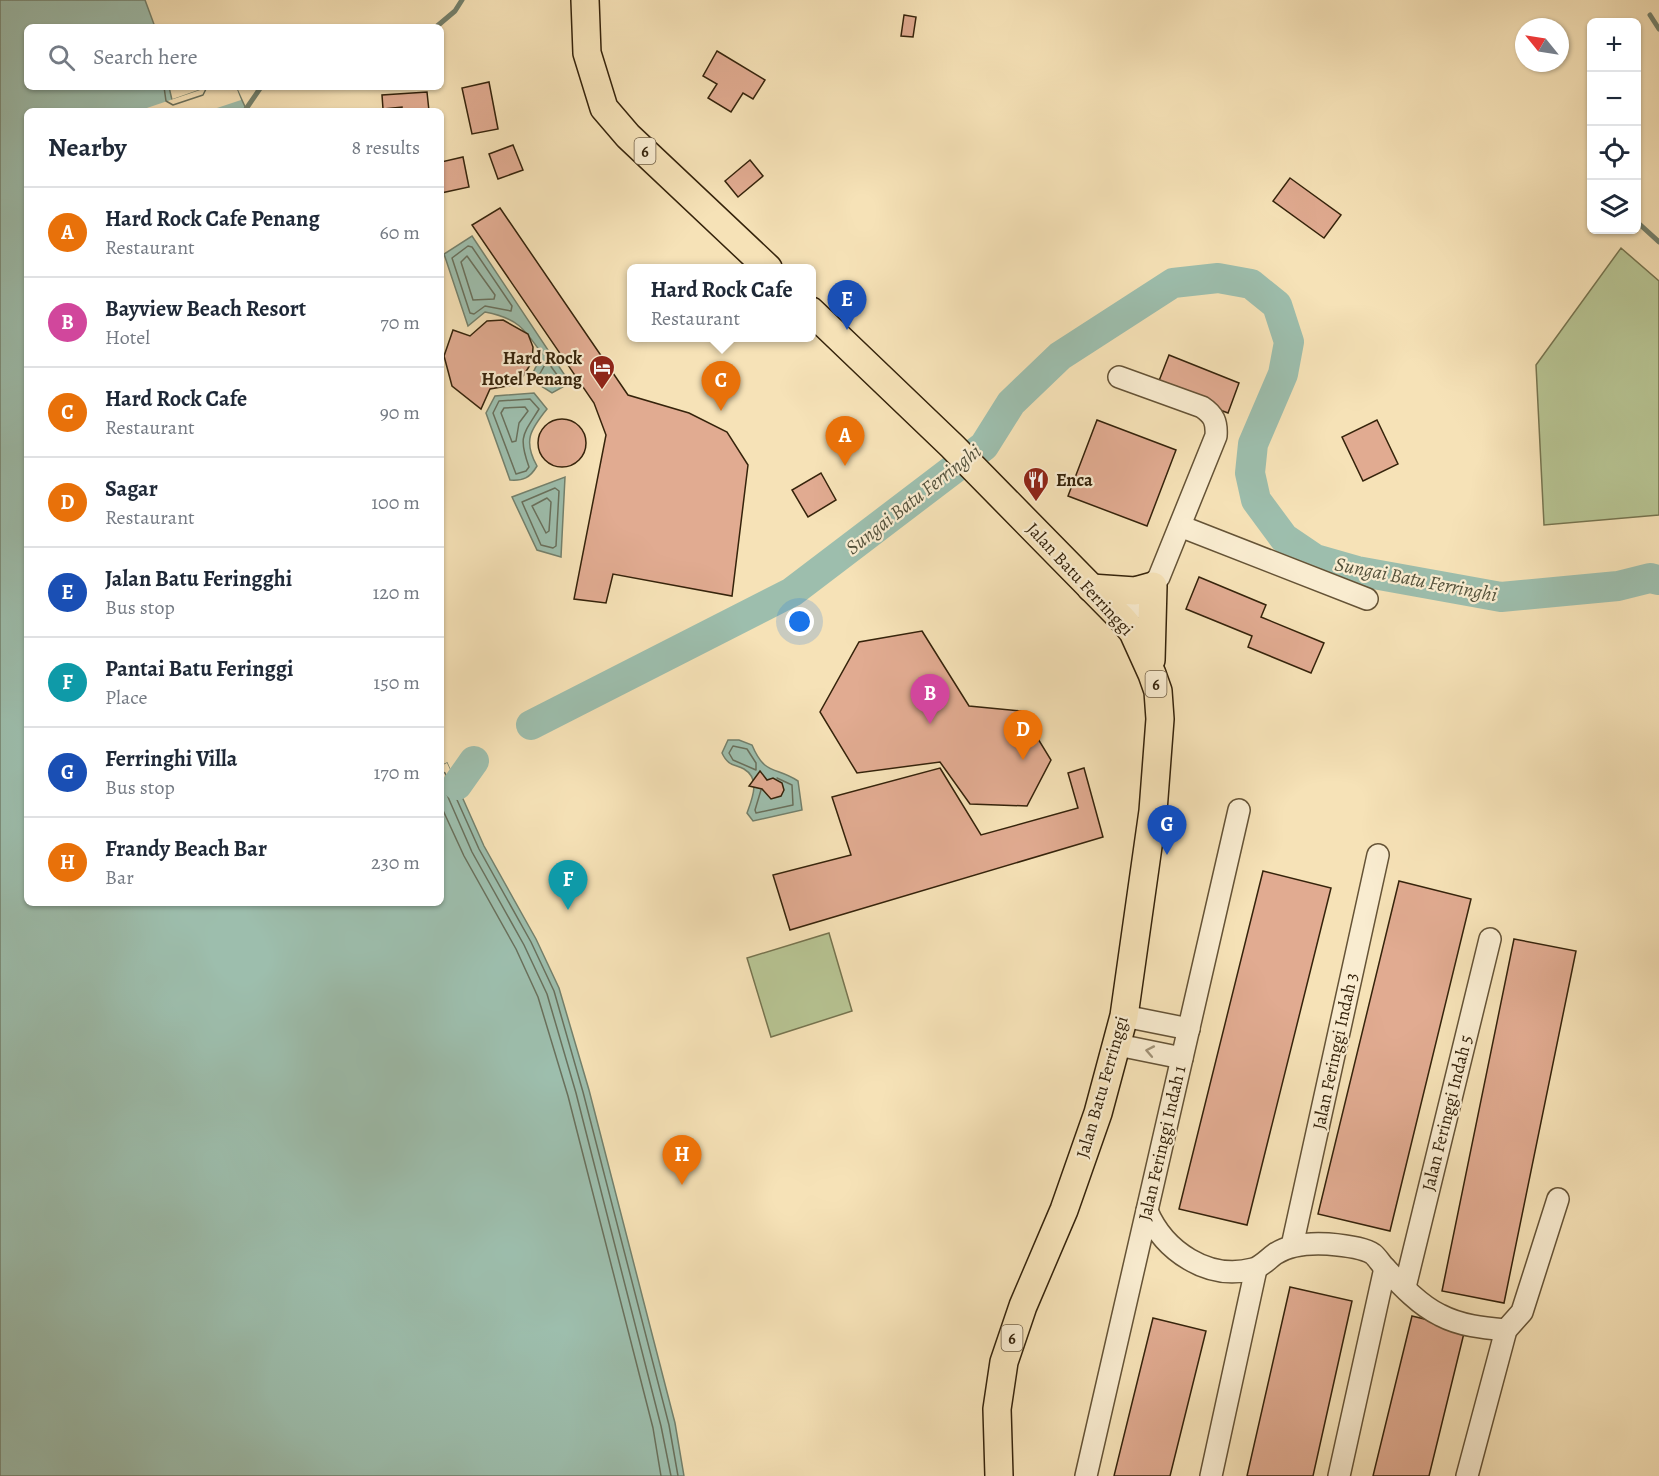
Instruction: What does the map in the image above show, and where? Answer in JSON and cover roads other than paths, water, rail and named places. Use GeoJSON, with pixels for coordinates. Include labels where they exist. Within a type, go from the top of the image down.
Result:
{"type":"FeatureCollection","features":[{"type":"Feature","properties":{"kind":"main road","name":"6"},"geometry":{"type":"LineString","coordinates":[[585,0],[587,53],[604,108],[628,136],[764,264]]}},
{"type":"Feature","properties":{"kind":"main road","name":"Jalan Batu Ferringgi"},"geometry":{"type":"LineString","coordinates":[[816,316],[952,447],[1123,620],[1133,632],[1158,691],[1160,718],[1153,810],[1124,1016],[1098,1113],[1064,1209],[1026,1297],[1004,1362],[998,1409],[999,1476]]}},
{"type":"Feature","properties":{"kind":"main road"},"geometry":{"type":"LineString","coordinates":[[1091,588],[1135,591],[1153,586],[1150,638],[1152,674]]}},
{"type":"Feature","properties":{"kind":"street"},"geometry":{"type":"LineString","coordinates":[[1119,377],[1203,407],[1212,414],[1216,424],[1216,436],[1159,577],[1123,620]]}},
{"type":"Feature","properties":{"kind":"street"},"geometry":{"type":"LineString","coordinates":[[1180,526],[1367,599]]}},
{"type":"Feature","properties":{"kind":"street","name":"Jalan Feringgi Indah 1"},"geometry":{"type":"LineString","coordinates":[[1086,1476],[1239,810]]}},
{"type":"Feature","properties":{"kind":"street","name":"Jalan Feringgi Indah 3"},"geometry":{"type":"LineString","coordinates":[[1292,1246],[1378,855]]}},
{"type":"Feature","properties":{"kind":"street","name":"Jalan Feringgi Indah 5"},"geometry":{"type":"LineString","coordinates":[[1405,1287],[1490,939]]}},
{"type":"Feature","properties":{"kind":"street"},"geometry":{"type":"LineString","coordinates":[[1124,1016],[1189,1029]]}},
{"type":"Feature","properties":{"kind":"street"},"geometry":{"type":"LineString","coordinates":[[1118,1045],[1182,1058]]}},
{"type":"Feature","properties":{"kind":"street"},"geometry":{"type":"LineString","coordinates":[[1467,1476],[1506,1330],[1522,1312],[1558,1199]]}},
{"type":"Feature","properties":{"kind":"street"},"geometry":{"type":"LineString","coordinates":[[1147,1211],[1162,1239],[1184,1256],[1216,1271],[1256,1269],[1278,1252],[1292,1246],[1328,1244],[1353,1248],[1373,1254],[1421,1302],[1440,1315],[1473,1327],[1506,1330]]}},
{"type":"Feature","properties":{"kind":"street"},"geometry":{"type":"LineString","coordinates":[[1339,1476],[1385,1268]]}},
{"type":"Feature","properties":{"kind":"street"},"geometry":{"type":"LineString","coordinates":[[1211,1476],[1256,1269]]}},
{"type":"Feature","properties":{"kind":"water"},"geometry":{"type":"Polygon","coordinates":[[[0,0],[145,0],[154,24],[24,24],[24,90],[170,90],[172,100],[200,90],[237,90],[246,108],[24,108],[24,906],[444,906],[444,764],[447,763],[484,846],[536,939],[559,988],[589,1090],[675,1423],[684,1476],[0,1476],[0,0]]]}},
{"type":"Feature","properties":{"kind":"water"},"geometry":{"type":"Polygon","coordinates":[[[472,236],[570,383],[552,393],[530,379],[542,354],[519,326],[505,317],[485,312],[468,326],[444,254],[472,236]]]}},
{"type":"Feature","properties":{"kind":"water"},"geometry":{"type":"Polygon","coordinates":[[[534,393],[547,409],[536,423],[530,436],[530,449],[537,466],[526,478],[510,480],[486,413],[495,396],[534,393]]]}},
{"type":"Feature","properties":{"kind":"water"},"geometry":{"type":"Polygon","coordinates":[[[565,477],[561,557],[537,550],[512,497],[565,477]]]}},
{"type":"Feature","properties":{"kind":"water"},"geometry":{"type":"Polygon","coordinates":[[[728,740],[739,740],[752,745],[761,762],[766,766],[798,781],[802,810],[753,821],[747,813],[754,784],[749,773],[724,757],[722,753],[728,740]]]}},
{"type":"Feature","properties":{"kind":"waterway"},"geometry":{"type":"LineString","coordinates":[[440,24],[455,11],[462,0]]}},
{"type":"Feature","properties":{"kind":"waterway"},"geometry":{"type":"LineString","coordinates":[[1650,15],[1659,29]]}},
{"type":"Feature","properties":{"kind":"waterway"},"geometry":{"type":"LineString","coordinates":[[247,108],[259,90]]}},
{"type":"Feature","properties":{"kind":"waterway"},"geometry":{"type":"LineString","coordinates":[[1641,226],[1659,242]]}},
{"type":"Feature","properties":{"kind":"waterway","name":"Sungai Batu Ferringhi"},"geometry":{"type":"LineString","coordinates":[[531,725],[792,592],[984,446],[1011,403],[1060,356],[1173,283],[1218,278],[1251,284],[1277,305],[1289,342],[1283,374],[1253,444],[1250,473],[1256,500],[1284,538],[1315,559],[1357,571],[1501,597],[1618,586],[1650,578],[1659,580]]}},
{"type":"Feature","properties":{"kind":"waterway","name":"Sungai Batu Ferringhi"},"geometry":{"type":"LineString","coordinates":[[457,785],[474,761]]}},
{"type":"Feature","properties":{"kind":"place","name":"Jalan Batu Feringghi"},"geometry":{"type":"Point","coordinates":[847,330]}},
{"type":"Feature","properties":{"kind":"place","name":"Hard Rock Hotel Penang"},"geometry":{"type":"Point","coordinates":[602,391]}},
{"type":"Feature","properties":{"kind":"place","name":"Hard Rock Cafe"},"geometry":{"type":"Point","coordinates":[721,411]}},
{"type":"Feature","properties":{"kind":"place","name":"Hard Rock Cafe Penang"},"geometry":{"type":"Point","coordinates":[845,466]}},
{"type":"Feature","properties":{"kind":"place","name":"Enca"},"geometry":{"type":"Point","coordinates":[1036,503]}},
{"type":"Feature","properties":{"kind":"place","name":"Bayview Beach Resort"},"geometry":{"type":"Point","coordinates":[930,724]}},
{"type":"Feature","properties":{"kind":"place","name":"Sagar"},"geometry":{"type":"Point","coordinates":[1023,760]}},
{"type":"Feature","properties":{"kind":"place","name":"Ferringhi Villa"},"geometry":{"type":"Point","coordinates":[1167,855]}},
{"type":"Feature","properties":{"kind":"place","name":"Pantai Batu Feringgi"},"geometry":{"type":"Point","coordinates":[568,910]}},
{"type":"Feature","properties":{"kind":"place","name":"Frandy Beach Bar"},"geometry":{"type":"Point","coordinates":[682,1185]}}]}
